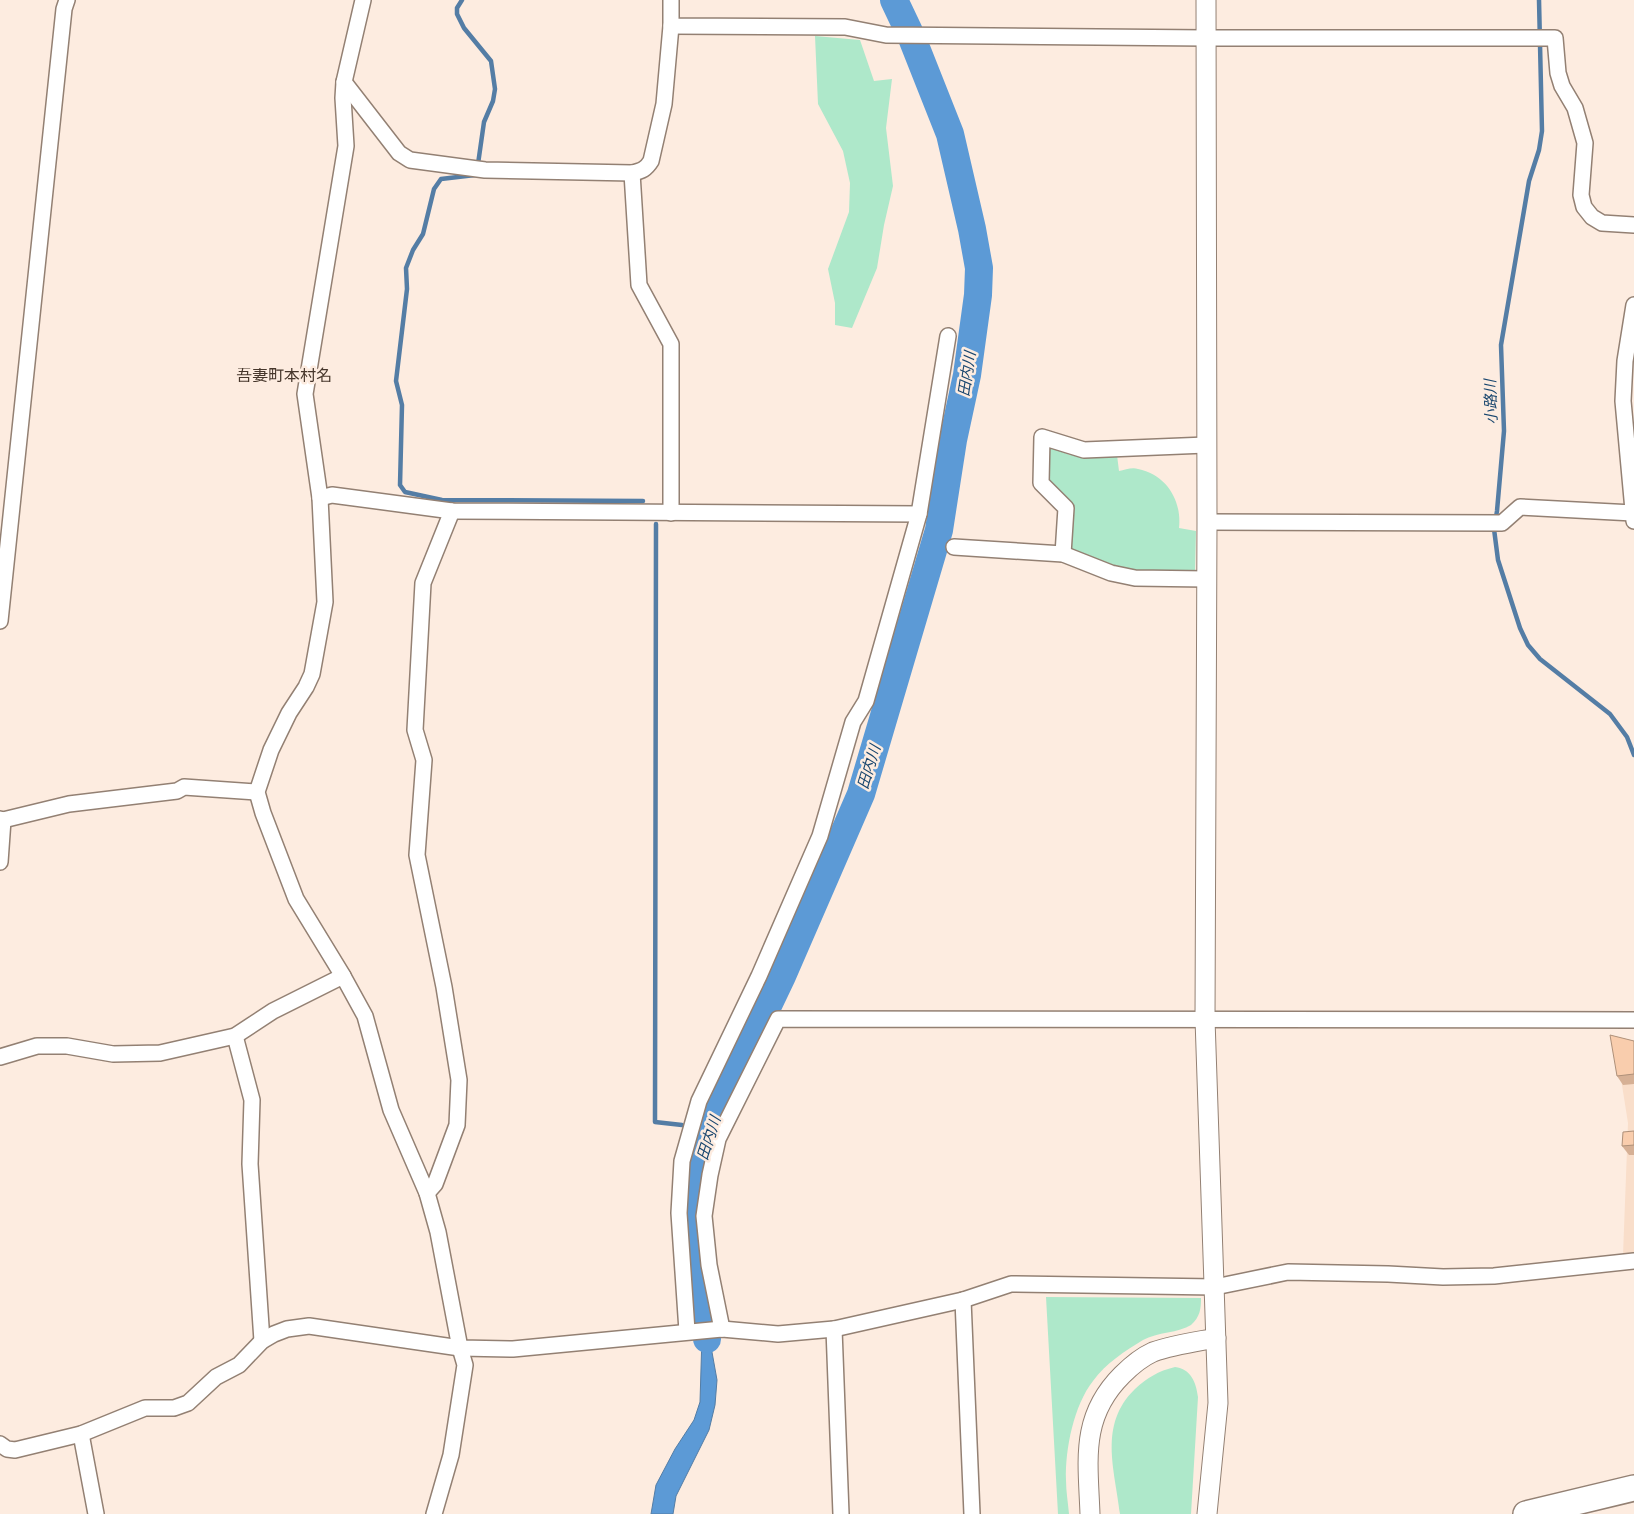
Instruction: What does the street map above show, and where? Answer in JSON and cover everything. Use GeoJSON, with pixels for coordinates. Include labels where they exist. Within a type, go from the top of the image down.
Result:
{"type":"FeatureCollection","features":[{"type":"Feature","properties":{"kind":"highway"},"geometry":{"type":"LineString","coordinates":[[1526,1514],[1634,1488]]}},
{"type":"Feature","properties":{"kind":"street"},"geometry":{"type":"LineString","coordinates":[[0,621],[64,9],[67,0]]}},
{"type":"Feature","properties":{"kind":"street"},"geometry":{"type":"LineString","coordinates":[[363,0],[344,82],[346,146],[305,394],[320,498],[325,602],[312,674],[306,687],[288,713],[271,750],[257,792],[296,899],[365,1016],[391,1110],[426,1193],[438,1232],[460,1348],[465,1365],[451,1455],[434,1514]]}},
{"type":"Feature","properties":{"kind":"street"},"geometry":{"type":"LineString","coordinates":[[344,82],[399,153],[410,160],[485,170],[641,171],[647,168],[651,161],[664,104],[671,26],[671,0]]}},
{"type":"Feature","properties":{"kind":"street"},"geometry":{"type":"LineString","coordinates":[[1206,0],[1207,522],[1204,1019],[1218,1403],[1207,1514]]}},
{"type":"Feature","properties":{"kind":"street"},"geometry":{"type":"LineString","coordinates":[[671,26],[845,27],[886,35],[1206,38],[1555,38],[1558,73],[1562,86],[1576,108],[1585,143],[1581,195],[1584,207],[1592,217],[1602,223],[1634,224]]}},
{"type":"Feature","properties":{"kind":"street"},"geometry":{"type":"LineString","coordinates":[[632,172],[639,285],[671,344],[671,512]]}},
{"type":"Feature","properties":{"kind":"street"},"geometry":{"type":"LineString","coordinates":[[1207,522],[1502,523],[1520,506],[1633,517],[1623,401],[1625,361],[1634,306]]}},
{"type":"Feature","properties":{"kind":"street"},"geometry":{"type":"LineString","coordinates":[[690,1331],[679,1213],[682,1161],[699,1102],[759,976],[820,836],[854,722],[866,701],[919,514],[948,336]]}},
{"type":"Feature","properties":{"kind":"street"},"geometry":{"type":"LineString","coordinates":[[1063,554],[1066,508],[1041,483],[1042,436],[1084,450],[1206,445]]}},
{"type":"Feature","properties":{"kind":"street"},"geometry":{"type":"LineString","coordinates":[[320,498],[332,495],[452,511],[919,514]]}},
{"type":"Feature","properties":{"kind":"street"},"geometry":{"type":"LineString","coordinates":[[426,1193],[435,1184],[457,1125],[459,1080],[444,987],[417,855],[424,760],[415,730],[423,583],[452,511]]}},
{"type":"Feature","properties":{"kind":"street"},"geometry":{"type":"LineString","coordinates":[[954,547],[1063,554],[1111,573],[1135,578],[1206,579]]}},
{"type":"Feature","properties":{"kind":"street"},"geometry":{"type":"LineString","coordinates":[[0,862],[1,819],[69,804],[177,791],[184,787],[257,792]]}},
{"type":"Feature","properties":{"kind":"street"},"geometry":{"type":"LineString","coordinates":[[0,1057],[37,1046],[67,1046],[113,1054],[160,1053],[235,1036],[273,1011],[343,976]]}},
{"type":"Feature","properties":{"kind":"street"},"geometry":{"type":"LineString","coordinates":[[720,1329],[709,1265],[704,1216],[710,1175],[718,1139],[778,1019],[1634,1020]]}},
{"type":"Feature","properties":{"kind":"street"},"geometry":{"type":"LineString","coordinates":[[235,1036],[252,1100],[250,1164],[262,1341]]}},
{"type":"Feature","properties":{"kind":"street"},"geometry":{"type":"LineString","coordinates":[[0,1444],[8,1449],[15,1450],[81,1434],[145,1408],[174,1408],[188,1403],[216,1378],[239,1365],[262,1341],[287,1329],[309,1326],[460,1348],[513,1349],[720,1329],[778,1334],[834,1329],[963,1300],[1011,1284],[1215,1287],[1288,1272],[1443,1277],[1494,1276],[1634,1260]]}},
{"type":"Feature","properties":{"kind":"street"},"geometry":{"type":"LineString","coordinates":[[963,1300],[972,1514]]}},
{"type":"Feature","properties":{"kind":"street"},"geometry":{"type":"LineString","coordinates":[[834,1329],[841,1514]]}},
{"type":"Feature","properties":{"kind":"street"},"geometry":{"type":"LineString","coordinates":[[1090,1514],[1088,1452],[1092,1423],[1101,1403],[1114,1384],[1131,1366],[1150,1353],[1171,1346],[1216,1338]]}},
{"type":"Feature","properties":{"kind":"street"},"geometry":{"type":"LineString","coordinates":[[81,1434],[96,1514]]}},
{"type":"Feature","properties":{"kind":"shaded area"},"geometry":{"type":"Polygon","coordinates":[[[1615,1041],[1634,1046],[1634,1255],[1623,1255],[1628,1123],[1615,1041]]]}},
{"type":"Feature","properties":{"kind":"green space"},"geometry":{"type":"Polygon","coordinates":[[[815,36],[860,40],[874,81],[892,79],[886,128],[893,186],[877,268],[852,328],[835,325],[835,303],[828,269],[849,212],[850,183],[843,151],[818,104],[815,36]]]}},
{"type":"Feature","properties":{"kind":"green space"},"geometry":{"type":"Polygon","coordinates":[[[1047,446],[1070,455],[1117,455],[1119,471],[1131,468],[1138,469],[1148,472],[1165,483],[1178,508],[1179,528],[1196,531],[1195,572],[1137,573],[1110,569],[1067,551],[1069,505],[1045,481],[1047,446]]]}},
{"type":"Feature","properties":{"kind":"green space"},"geometry":{"type":"Polygon","coordinates":[[[1046,1297],[1201,1298],[1199,1313],[1191,1325],[1180,1330],[1149,1337],[1136,1344],[1104,1369],[1086,1391],[1072,1428],[1067,1455],[1066,1484],[1069,1514],[1058,1514],[1046,1297]]]}},
{"type":"Feature","properties":{"kind":"green space"},"geometry":{"type":"Polygon","coordinates":[[[1175,1367],[1189,1373],[1196,1386],[1198,1397],[1191,1514],[1120,1514],[1112,1448],[1116,1417],[1124,1403],[1139,1385],[1158,1373],[1175,1367]]]}},
{"type":"Feature","properties":{"kind":"water"},"geometry":{"type":"Polygon","coordinates":[[[703,1302],[717,1380],[715,1405],[709,1430],[676,1496],[673,1514],[651,1514],[656,1485],[675,1449],[694,1420],[700,1402],[703,1302]]]}},
{"type":"Feature","properties":{"kind":"building"},"geometry":{"type":"Polygon","coordinates":[[[1610,1035],[1634,1041],[1634,1074],[1617,1076],[1610,1035]]]}},
{"type":"Feature","properties":{"kind":"building"},"geometry":{"type":"Polygon","coordinates":[[[1634,1131],[1634,1145],[1622,1146],[1623,1132],[1634,1131]]]}},
{"type":"Feature","properties":{"kind":"waterway"},"geometry":{"type":"LineString","coordinates":[[462,0],[457,8],[457,14],[464,28],[491,61],[495,89],[493,101],[484,122],[478,164]]}},
{"type":"Feature","properties":{"kind":"waterway","name":"田内川"},"geometry":{"type":"LineString","coordinates":[[707,1339],[693,1217],[702,1156],[709,1129],[782,976],[861,794],[939,530],[953,440],[967,375],[978,295],[979,268],[972,229],[950,134],[912,38],[894,0]]}},
{"type":"Feature","properties":{"kind":"waterway","name":"小路川"},"geometry":{"type":"LineString","coordinates":[[1539,0],[1542,131],[1539,150],[1529,181],[1501,345],[1504,431],[1494,529],[1498,560],[1520,628],[1528,645],[1540,659],[1610,714],[1627,737],[1634,755]]}},
{"type":"Feature","properties":{"kind":"waterway"},"geometry":{"type":"LineString","coordinates":[[475,175],[441,179],[434,189],[423,234],[413,250],[406,268],[407,289],[396,381],[402,405],[400,485],[405,492],[442,500],[643,501]]}},
{"type":"Feature","properties":{"kind":"waterway"},"geometry":{"type":"LineString","coordinates":[[656,524],[655,1122],[682,1125]]}},
{"type":"Feature","properties":{"kind":"waterway"},"geometry":{"type":"LineString","coordinates":[[699,1127],[709,1129]]}},
{"type":"Feature","properties":{"kind":"district","name":"吾妻町本村名"},"geometry":{"type":"Point","coordinates":[284,375]}}]}
